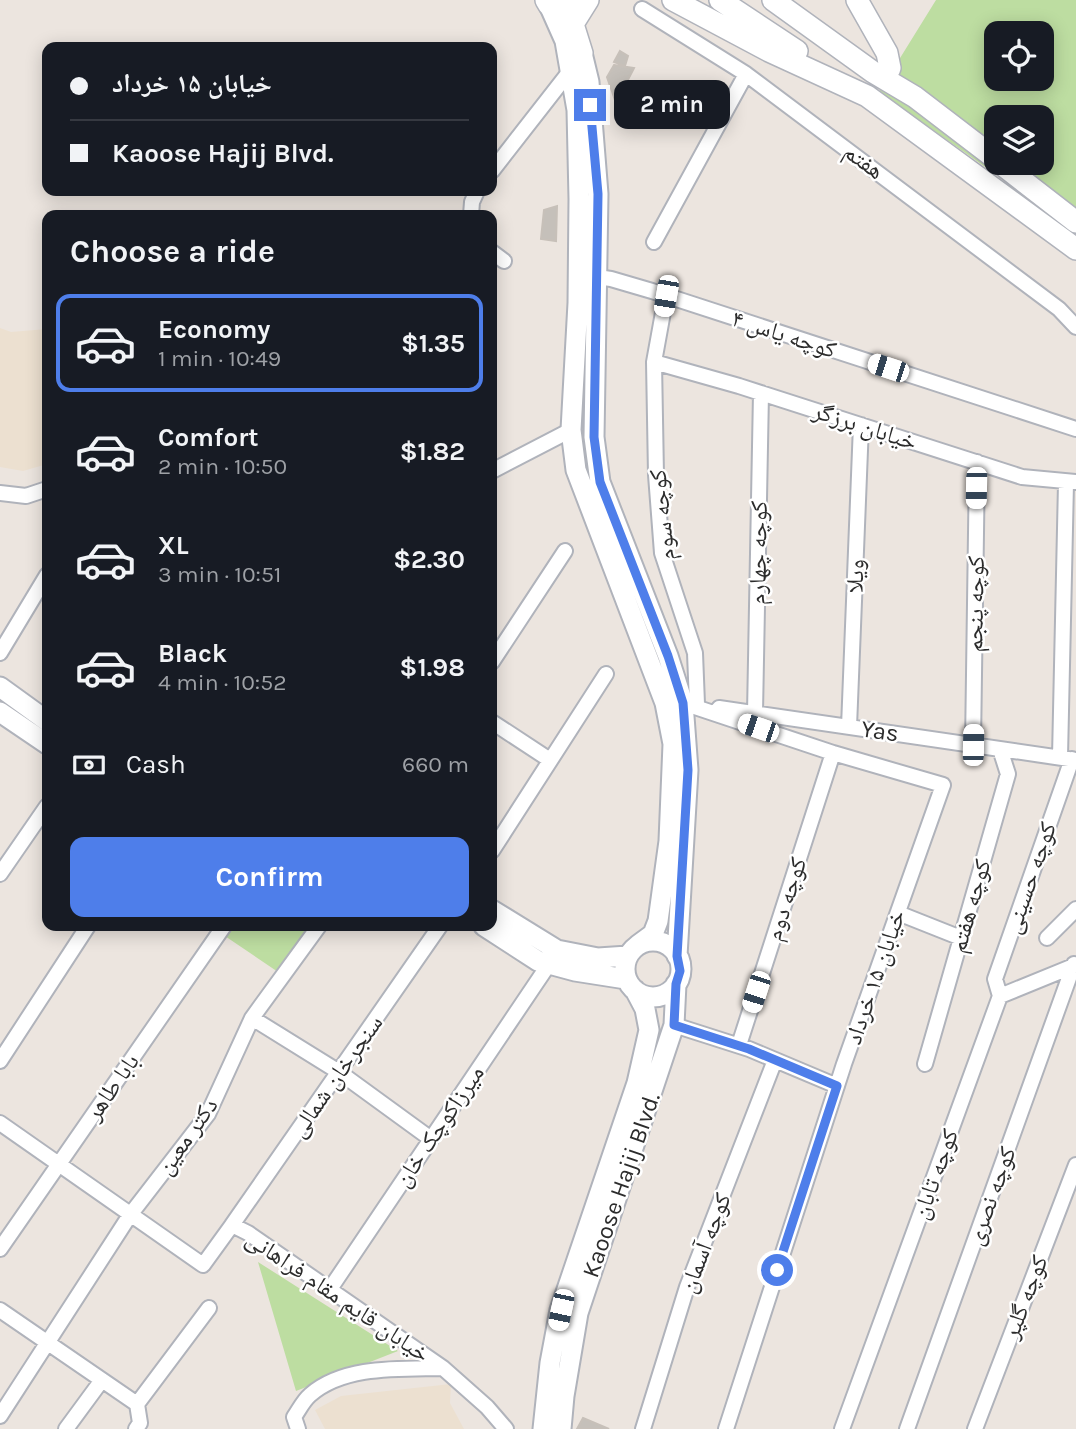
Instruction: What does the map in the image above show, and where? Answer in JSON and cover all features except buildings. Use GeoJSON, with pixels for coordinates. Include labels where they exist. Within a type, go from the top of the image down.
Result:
{"type":"FeatureCollection","features":[{"type":"Feature","properties":{"kind":"main road"},"geometry":{"type":"LineString","coordinates":[[573,39],[589,0]]}},
{"type":"Feature","properties":{"kind":"main road"},"geometry":{"type":"LineString","coordinates":[[673,0],[769,51],[867,96]]}},
{"type":"Feature","properties":{"kind":"main road"},"geometry":{"type":"LineString","coordinates":[[720,0],[867,96],[1076,249]]}},
{"type":"Feature","properties":{"kind":"main road"},"geometry":{"type":"LineString","coordinates":[[774,0],[915,97],[984,150]]}},
{"type":"Feature","properties":{"kind":"main road"},"geometry":{"type":"LineString","coordinates":[[857,0],[887,53],[890,68],[885,78]]}},
{"type":"Feature","properties":{"kind":"main road"},"geometry":{"type":"LineString","coordinates":[[552,1],[573,39]]}},
{"type":"Feature","properties":{"kind":"main road"},"geometry":{"type":"LineString","coordinates":[[1015,175],[1076,222]]}},
{"type":"Feature","properties":{"kind":"street","name":"هفتم"},"geometry":{"type":"LineString","coordinates":[[642,9],[746,74],[1059,309],[1076,327]]}},
{"type":"Feature","properties":{"kind":"street"},"geometry":{"type":"LineString","coordinates":[[573,39],[570,71],[577,110],[579,200],[578,303],[570,430],[576,470],[682,703],[673,744],[669,841],[658,921],[653,934],[633,951],[625,971],[631,985]]}},
{"type":"Feature","properties":{"kind":"street"},"geometry":{"type":"LineString","coordinates":[[492,931],[528,955],[549,964],[631,985],[649,997],[657,997],[671,990],[680,971],[677,956],[688,770],[682,703],[668,656],[600,482],[594,429],[598,194],[589,82],[573,39]]}},
{"type":"Feature","properties":{"kind":"street"},"geometry":{"type":"LineString","coordinates":[[497,165],[570,71]]}},
{"type":"Feature","properties":{"kind":"street"},"geometry":{"type":"LineString","coordinates":[[654,242],[746,74]]}},
{"type":"Feature","properties":{"kind":"street","name":"کوچه یاس ۴"},"geometry":{"type":"LineString","coordinates":[[597,277],[652,291],[1076,429]]}},
{"type":"Feature","properties":{"kind":"street","name":"کوچه سوم"},"geometry":{"type":"LineString","coordinates":[[666,296],[654,362],[656,475],[662,553],[695,653],[682,703]]}},
{"type":"Feature","properties":{"kind":"street","name":"خیابان برزگر"},"geometry":{"type":"LineString","coordinates":[[654,362],[761,393],[1022,477],[1071,482]]}},
{"type":"Feature","properties":{"kind":"street","name":"کوچه چهارم"},"geometry":{"type":"LineString","coordinates":[[755,713],[761,393]]}},
{"type":"Feature","properties":{"kind":"street","name":"ویلا"},"geometry":{"type":"LineString","coordinates":[[849,727],[861,425]]}},
{"type":"Feature","properties":{"kind":"street"},"geometry":{"type":"LineString","coordinates":[[497,468],[570,430],[594,429]]}},
{"type":"Feature","properties":{"kind":"street","name":"کوچه پنجم"},"geometry":{"type":"LineString","coordinates":[[973,745],[977,462]]}},
{"type":"Feature","properties":{"kind":"street","name":"کوچه حسینی"},"geometry":{"type":"LineString","coordinates":[[1000,996],[995,979],[1069,759],[1071,482]]}},
{"type":"Feature","properties":{"kind":"street"},"geometry":{"type":"LineString","coordinates":[[0,493],[26,496],[42,491]]}},
{"type":"Feature","properties":{"kind":"street"},"geometry":{"type":"LineString","coordinates":[[497,654],[565,551]]}},
{"type":"Feature","properties":{"kind":"street"},"geometry":{"type":"LineString","coordinates":[[0,653],[42,583]]}},
{"type":"Feature","properties":{"kind":"street"},"geometry":{"type":"LineString","coordinates":[[497,843],[606,674]]}},
{"type":"Feature","properties":{"kind":"street"},"geometry":{"type":"LineString","coordinates":[[0,687],[42,717]]}},
{"type":"Feature","properties":{"kind":"street","name":"Yas"},"geometry":{"type":"LineString","coordinates":[[682,703],[1069,759]]}},
{"type":"Feature","properties":{"kind":"street","name":"خیابان ۱۵ خرداد"},"geometry":{"type":"LineString","coordinates":[[682,703],[833,753],[943,785],[837,1086],[726,1429]]}},
{"type":"Feature","properties":{"kind":"street"},"geometry":{"type":"LineString","coordinates":[[0,712],[42,741]]}},
{"type":"Feature","properties":{"kind":"street"},"geometry":{"type":"LineString","coordinates":[[497,725],[550,760]]}},
{"type":"Feature","properties":{"kind":"street","name":"کوچه هفتم"},"geometry":{"type":"LineString","coordinates":[[925,1063],[1009,774],[1000,749]]}},
{"type":"Feature","properties":{"kind":"street","name":"کوچه دوم"},"geometry":{"type":"LineString","coordinates":[[738,1045],[833,753]]}},
{"type":"Feature","properties":{"kind":"street"},"geometry":{"type":"LineString","coordinates":[[0,874],[42,813]]}},
{"type":"Feature","properties":{"kind":"street"},"geometry":{"type":"LineString","coordinates":[[1046,938],[1076,909]]}},
{"type":"Feature","properties":{"kind":"street"},"geometry":{"type":"LineString","coordinates":[[497,913],[557,950],[598,958],[633,951],[645,942],[660,942],[667,945],[677,956]]}},
{"type":"Feature","properties":{"kind":"street"},"geometry":{"type":"LineString","coordinates":[[898,913],[961,939]]}},
{"type":"Feature","properties":{"kind":"street"},"geometry":{"type":"LineString","coordinates":[[0,1061],[85,931]]}},
{"type":"Feature","properties":{"kind":"street","name":"بابا طاهر"},"geometry":{"type":"LineString","coordinates":[[0,1249],[221,931]]}},
{"type":"Feature","properties":{"kind":"street","name":"دکتر معین"},"geometry":{"type":"LineString","coordinates":[[0,1416],[130,1215],[208,1114],[252,1018],[315,931]]}},
{"type":"Feature","properties":{"kind":"street","name":"سنجرخان شمالی"},"geometry":{"type":"LineString","coordinates":[[232,1226],[437,931]]}},
{"type":"Feature","properties":{"kind":"street","name":"میرزاکوچک خان"},"geometry":{"type":"LineString","coordinates":[[330,1289],[549,964]]}},
{"type":"Feature","properties":{"kind":"street"},"geometry":{"type":"LineString","coordinates":[[1000,996],[1075,964]]}},
{"type":"Feature","properties":{"kind":"street","name":"کوچه نصری"},"geometry":{"type":"LineString","coordinates":[[907,1429],[1075,964]]}},
{"type":"Feature","properties":{"kind":"street","name":"Kaoose Hajij Blvd."},"geometry":{"type":"LineString","coordinates":[[561,1429],[578,1313],[674,1025],[676,984]]}},
{"type":"Feature","properties":{"kind":"street","name":"Kaoose Hajij Blvd."},"geometry":{"type":"LineString","coordinates":[[543,1429],[550,1363],[561,1310],[638,1083],[649,1030],[645,1009],[631,985]]}},
{"type":"Feature","properties":{"kind":"street","name":"کوچه تابان"},"geometry":{"type":"LineString","coordinates":[[842,1429],[1000,996]]}},
{"type":"Feature","properties":{"kind":"street"},"geometry":{"type":"LineString","coordinates":[[252,1018],[339,1072],[431,1139]]}},
{"type":"Feature","properties":{"kind":"street"},"geometry":{"type":"LineString","coordinates":[[674,1025],[738,1045],[837,1086]]}},
{"type":"Feature","properties":{"kind":"street","name":"کوچه آسمان"},"geometry":{"type":"LineString","coordinates":[[643,1429],[687,1287],[775,1060]]}},
{"type":"Feature","properties":{"kind":"street","name":"خیابان قایم مقام فراهانی"},"geometry":{"type":"LineString","coordinates":[[0,1123],[203,1265],[232,1226],[248,1233],[443,1368],[487,1407],[506,1429]]}},
{"type":"Feature","properties":{"kind":"street","name":"کوچه گلپر"},"geometry":{"type":"LineString","coordinates":[[975,1429],[1076,1165]]}},
{"type":"Feature","properties":{"kind":"street"},"geometry":{"type":"LineString","coordinates":[[136,1429],[140,1423],[137,1404],[209,1308]]}},
{"type":"Feature","properties":{"kind":"street"},"geometry":{"type":"LineString","coordinates":[[0,1310],[137,1404]]}},
{"type":"Feature","properties":{"kind":"street"},"geometry":{"type":"LineString","coordinates":[[298,1429],[293,1417],[308,1396],[326,1383],[372,1370],[443,1368]]}},
{"type":"Feature","properties":{"kind":"street"},"geometry":{"type":"LineString","coordinates":[[66,1429],[102,1380]]}},
{"type":"Feature","properties":{"kind":"shaded area"},"geometry":{"type":"Polygon","coordinates":[[[0,328],[11,332],[42,329],[42,465],[23,471],[0,467],[0,328]]]}},
{"type":"Feature","properties":{"kind":"shaded area"},"geometry":{"type":"Polygon","coordinates":[[[451,1384],[450,1403],[464,1429],[325,1429],[315,1410],[341,1396],[451,1384]]]}},
{"type":"Feature","properties":{"kind":"green space"},"geometry":{"type":"Polygon","coordinates":[[[936,0],[1076,0],[1076,231],[997,175],[1054,175],[1054,105],[984,105],[984,166],[879,92],[936,0]]]}},
{"type":"Feature","properties":{"kind":"green space"},"geometry":{"type":"Polygon","coordinates":[[[217,931],[312,931],[281,974],[217,931]]]}},
{"type":"Feature","properties":{"kind":"green space"},"geometry":{"type":"Polygon","coordinates":[[[258,1262],[398,1351],[296,1391],[258,1262]]]}},
{"type":"Feature","properties":{"kind":"route"},"geometry":{"type":"LineString","coordinates":[[590,105],[598,194],[594,437],[600,482],[668,656],[683,703],[688,770],[677,956],[680,971],[676,984],[674,1025],[749,1049],[837,1086],[777,1270]]}}]}
